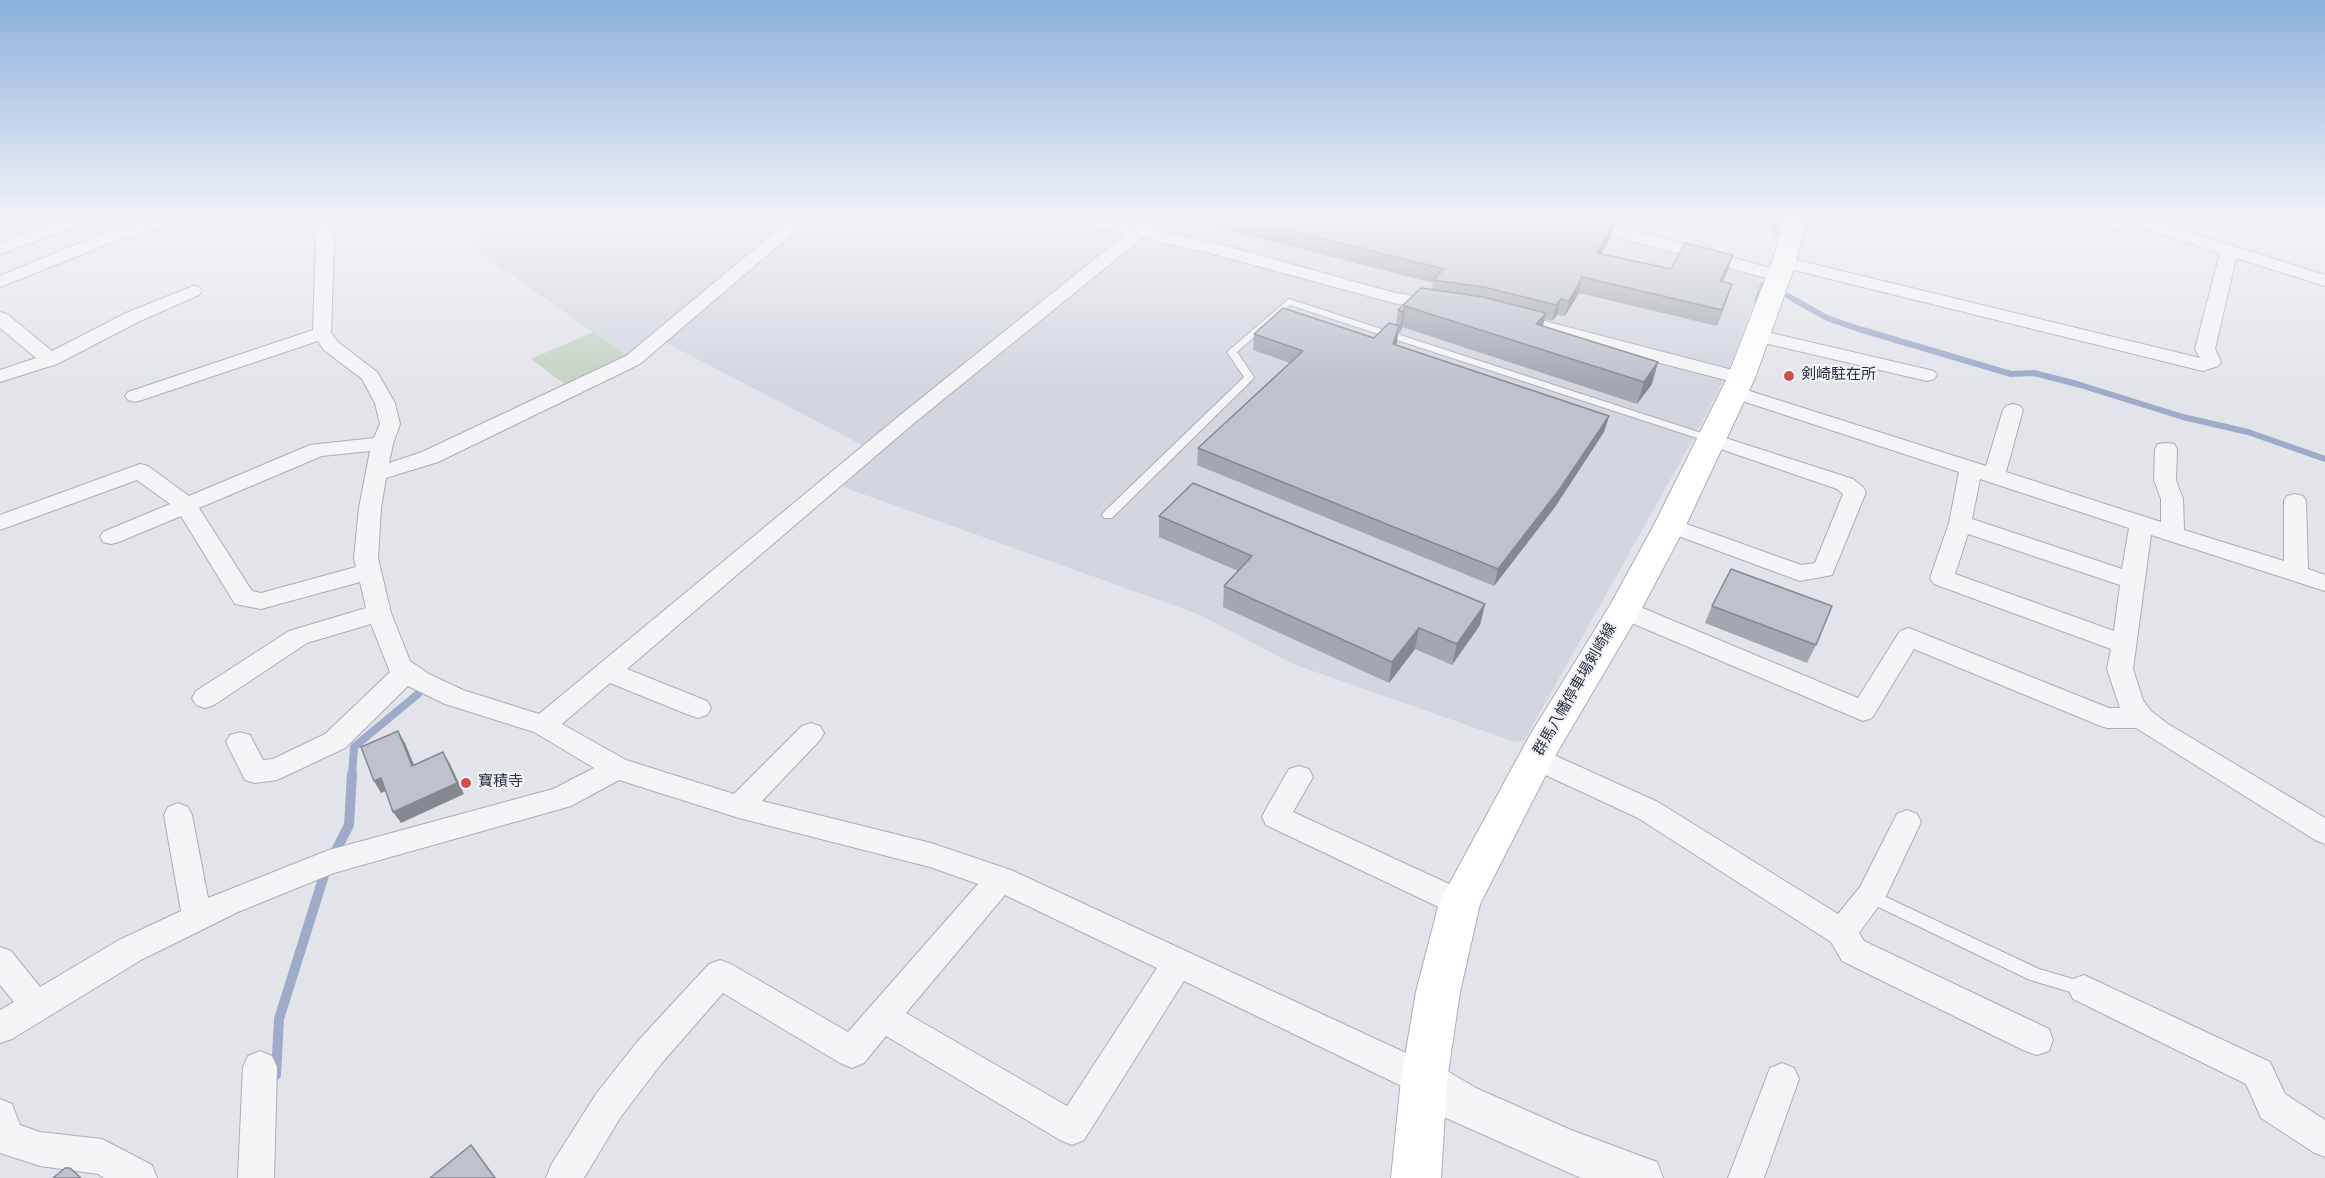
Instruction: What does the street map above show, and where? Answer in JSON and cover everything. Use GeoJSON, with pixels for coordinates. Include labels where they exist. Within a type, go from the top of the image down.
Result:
{"type":"FeatureCollection","features":[{"type":"Feature","properties":{"kind":"main road","name":"群馬八幡停車場剣崎線"},"geometry":{"type":"LineString","coordinates":[[1416,1178],[1424,1080],[1438,992],[1460,903],[1536,758],[1624,610],[1670,525],[1738,385],[1780,274]]}},
{"type":"Feature","properties":{"kind":"street"},"geometry":{"type":"LineString","coordinates":[[0,282],[20,274]]}},
{"type":"Feature","properties":{"kind":"street"},"geometry":{"type":"LineString","coordinates":[[324,274],[322,333],[331,346],[370,376],[385,403],[390,424],[382,444],[370,507],[366,558],[379,613],[399,666],[420,681],[454,697],[543,725],[617,768],[739,807],[931,855],[1000,879],[1394,1064],[1461,1103],[1565,1150],[1641,1178]]}},
{"type":"Feature","properties":{"kind":"street"},"geometry":{"type":"LineString","coordinates":[[377,474],[430,457],[633,360],[735,274]]}},
{"type":"Feature","properties":{"kind":"street"},"geometry":{"type":"LineString","coordinates":[[543,725],[906,420],[1085,274]]}},
{"type":"Feature","properties":{"kind":"street"},"geometry":{"type":"LineString","coordinates":[[1307,274],[1394,298],[1459,308]]}},
{"type":"Feature","properties":{"kind":"street"},"geometry":{"type":"LineString","coordinates":[[1806,274],[1993,312],[2203,365],[2211,362],[2205,349],[2224,274]]}},
{"type":"Feature","properties":{"kind":"street"},"geometry":{"type":"LineString","coordinates":[[2302,274],[2325,281]]}},
{"type":"Feature","properties":{"kind":"street"},"geometry":{"type":"LineString","coordinates":[[0,376],[50,360],[132,317],[193,291]]}},
{"type":"Feature","properties":{"kind":"street"},"geometry":{"type":"LineString","coordinates":[[1503,316],[1738,385],[1971,468],[2325,583]]}},
{"type":"Feature","properties":{"kind":"street"},"geometry":{"type":"LineString","coordinates":[[0,318],[50,360]]}},
{"type":"Feature","properties":{"kind":"street"},"geometry":{"type":"LineString","coordinates":[[135,396],[322,333]]}},
{"type":"Feature","properties":{"kind":"street"},"geometry":{"type":"LineString","coordinates":[[1758,336],[1927,375]]}},
{"type":"Feature","properties":{"kind":"street"},"geometry":{"type":"LineString","coordinates":[[1994,475],[2013,410]]}},
{"type":"Feature","properties":{"kind":"street"},"geometry":{"type":"LineString","coordinates":[[1670,525],[1800,573],[1824,568],[1855,492],[1845,484],[1710,439]]}},
{"type":"Feature","properties":{"kind":"street"},"geometry":{"type":"LineString","coordinates":[[111,537],[318,450],[382,444]]}},
{"type":"Feature","properties":{"kind":"street"},"geometry":{"type":"LineString","coordinates":[[2166,449],[2165,480],[2172,499],[2173,533]]}},
{"type":"Feature","properties":{"kind":"street"},"geometry":{"type":"LineString","coordinates":[[1971,468],[1959,523],[1942,578],[2125,644]]}},
{"type":"Feature","properties":{"kind":"street"},"geometry":{"type":"LineString","coordinates":[[0,523],[140,471],[186,505],[244,598],[261,601],[370,571]]}},
{"type":"Feature","properties":{"kind":"street"},"geometry":{"type":"LineString","coordinates":[[2295,501],[2296,573]]}},
{"type":"Feature","properties":{"kind":"street"},"geometry":{"type":"LineString","coordinates":[[1959,523],[2132,581]]}},
{"type":"Feature","properties":{"kind":"street"},"geometry":{"type":"LineString","coordinates":[[2141,524],[2120,669],[2131,704],[2142,718],[2325,832]]}},
{"type":"Feature","properties":{"kind":"street"},"geometry":{"type":"LineString","coordinates":[[1624,610],[1863,711],[1909,637],[2107,718],[2142,718]]}},
{"type":"Feature","properties":{"kind":"street"},"geometry":{"type":"LineString","coordinates":[[205,698],[298,637],[379,613]]}},
{"type":"Feature","properties":{"kind":"street"},"geometry":{"type":"LineString","coordinates":[[606,670],[698,708]]}},
{"type":"Feature","properties":{"kind":"street"},"geometry":{"type":"LineString","coordinates":[[240,742],[255,772],[277,769],[335,741],[407,672]]}},
{"type":"Feature","properties":{"kind":"street"},"geometry":{"type":"LineString","coordinates":[[739,807],[811,733]]}},
{"type":"Feature","properties":{"kind":"street"},"geometry":{"type":"LineString","coordinates":[[1536,758],[1648,810],[1842,932],[1853,951],[2037,1040]]}},
{"type":"Feature","properties":{"kind":"street"},"geometry":{"type":"LineString","coordinates":[[0,1028],[130,950],[197,918],[329,862],[561,798],[617,768]]}},
{"type":"Feature","properties":{"kind":"street"},"geometry":{"type":"LineString","coordinates":[[1299,777],[1276,818],[1460,903]]}},
{"type":"Feature","properties":{"kind":"street"},"geometry":{"type":"LineString","coordinates":[[178,815],[197,918]]}},
{"type":"Feature","properties":{"kind":"street"},"geometry":{"type":"LineString","coordinates":[[1842,932],[1871,896],[1907,822]]}},
{"type":"Feature","properties":{"kind":"street"},"geometry":{"type":"LineString","coordinates":[[564,1178],[608,1106],[649,1053],[720,974],[852,1052],[1000,879]]}},
{"type":"Feature","properties":{"kind":"street"},"geometry":{"type":"LineString","coordinates":[[0,961],[35,1005]]}},
{"type":"Feature","properties":{"kind":"street"},"geometry":{"type":"LineString","coordinates":[[884,1017],[1072,1128],[1178,963]]}},
{"type":"Feature","properties":{"kind":"street"},"geometry":{"type":"LineString","coordinates":[[2084,989],[2258,1073],[2273,1106],[2325,1140]]}},
{"type":"Feature","properties":{"kind":"street"},"geometry":{"type":"LineString","coordinates":[[256,1178],[260,1067]]}},
{"type":"Feature","properties":{"kind":"street"},"geometry":{"type":"LineString","coordinates":[[1746,1178],[1782,1079]]}},
{"type":"Feature","properties":{"kind":"street"},"geometry":{"type":"LineString","coordinates":[[2,1132],[40,1149],[102,1157],[139,1178]]}},
{"type":"Feature","properties":{"kind":"lane"},"geometry":{"type":"LineString","coordinates":[[1108,515],[1250,377],[1232,352],[1289,302],[1710,439]]}},
{"type":"Feature","properties":{"kind":"lane"},"geometry":{"type":"LineString","coordinates":[[1871,896],[2036,975],[2084,989]]}},
{"type":"Feature","properties":{"kind":"shaded area"},"geometry":{"type":"Polygon","coordinates":[[[510,274],[1749,274],[1763,277],[1731,365],[1696,434],[1524,741],[1515,742],[1293,664],[1198,614],[843,487],[864,446],[659,339],[633,360],[510,274]]]}},
{"type":"Feature","properties":{"kind":"green space"},"geometry":{"type":"Polygon","coordinates":[[[593,332],[629,357],[570,388],[531,359],[593,332]]]}},
{"type":"Feature","properties":{"kind":"building"},"geometry":{"type":"Polygon","coordinates":[[[1439,274],[1724,274],[1720,281],[1732,284],[1722,310],[1582,277],[1569,301],[1561,299],[1556,305],[1484,287],[1433,280],[1439,274]]]}},
{"type":"Feature","properties":{"kind":"building"},"geometry":{"type":"Polygon","coordinates":[[[1421,288],[1483,297],[1546,313],[1536,324],[1658,362],[1644,382],[1405,306],[1403,312],[1398,310],[1421,288]]]}},
{"type":"Feature","properties":{"kind":"building"},"geometry":{"type":"Polygon","coordinates":[[[1283,308],[1374,338],[1389,323],[1399,326],[1393,344],[1609,416],[1559,490],[1498,569],[1198,448],[1303,351],[1254,334],[1283,308]]]}},
{"type":"Feature","properties":{"kind":"building"},"geometry":{"type":"Polygon","coordinates":[[[1193,483],[1485,604],[1457,644],[1419,628],[1392,662],[1224,586],[1252,556],[1159,516],[1193,483]]]}},
{"type":"Feature","properties":{"kind":"building"},"geometry":{"type":"Polygon","coordinates":[[[1731,569],[1832,606],[1816,645],[1712,606],[1731,569]]]}},
{"type":"Feature","properties":{"kind":"building"},"geometry":{"type":"Polygon","coordinates":[[[398,731],[412,766],[443,752],[457,783],[393,812],[381,778],[374,781],[361,747],[398,731]]]}},
{"type":"Feature","properties":{"kind":"building"},"geometry":{"type":"Polygon","coordinates":[[[471,1145],[495,1178],[430,1178],[471,1145]]]}},
{"type":"Feature","properties":{"kind":"building"},"geometry":{"type":"Polygon","coordinates":[[[65,1168],[70,1168],[81,1178],[53,1178],[65,1168]]]}},
{"type":"Feature","properties":{"kind":"waterway"},"geometry":{"type":"LineString","coordinates":[[1757,302],[1763,285]]}},
{"type":"Feature","properties":{"kind":"waterway"},"geometry":{"type":"LineString","coordinates":[[1788,296],[1827,318],[1859,329],[2011,374],[2034,373],[2077,384],[2183,417],[2248,432],[2325,459]]}},
{"type":"Feature","properties":{"kind":"waterway"},"geometry":{"type":"LineString","coordinates":[[352,776],[354,747],[418,694]]}},
{"type":"Feature","properties":{"kind":"waterway"},"geometry":{"type":"LineString","coordinates":[[333,856],[349,825],[352,774]]}},
{"type":"Feature","properties":{"kind":"waterway"},"geometry":{"type":"LineString","coordinates":[[276,1075],[279,1019],[326,869]]}},
{"type":"Feature","properties":{"kind":"place","name":"剣崎駐在所"},"geometry":{"type":"Point","coordinates":[1789,376]}},
{"type":"Feature","properties":{"kind":"place","name":"寶積寺"},"geometry":{"type":"Point","coordinates":[466,783]}}]}
